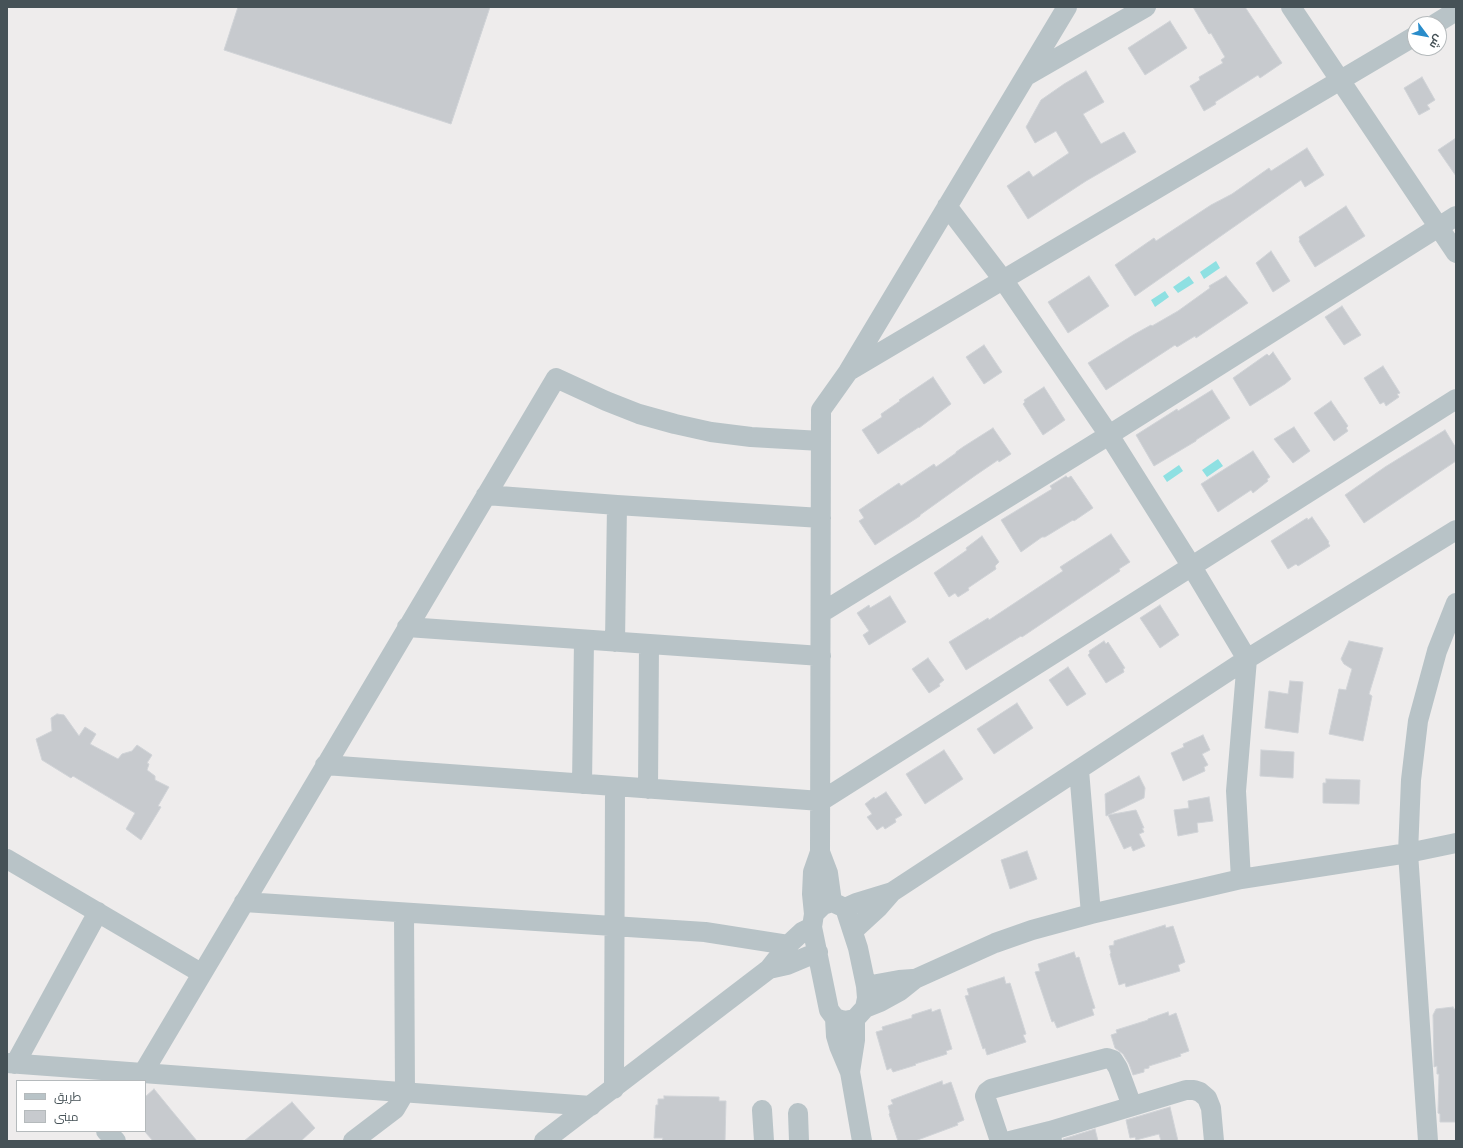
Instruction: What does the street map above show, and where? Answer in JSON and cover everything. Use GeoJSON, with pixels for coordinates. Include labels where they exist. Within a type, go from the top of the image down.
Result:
{"type":"FeatureCollection","features":[{"type":"Feature","properties":{"kind":"street"},"geometry":{"type":"LineString","coordinates":[[862,1141],[850,1072],[839,1046],[836,1036],[835,1018],[829,1010],[827,1001],[813,920],[812,894],[814,872],[820,852],[821,801],[821,410],[848,372],[1067,7]]}},
{"type":"Feature","properties":{"kind":"street"},"geometry":{"type":"LineString","coordinates":[[1025,77],[1146,7]]}},
{"type":"Feature","properties":{"kind":"street"},"geometry":{"type":"LineString","coordinates":[[1291,7],[1456,253]]}},
{"type":"Feature","properties":{"kind":"street"},"geometry":{"type":"LineString","coordinates":[[1447,17],[1456,11]]}},
{"type":"Feature","properties":{"kind":"street"},"geometry":{"type":"LineString","coordinates":[[848,372],[1004,281],[1407,41]]}},
{"type":"Feature","properties":{"kind":"street"},"geometry":{"type":"LineString","coordinates":[[947,206],[1004,281],[1108,435],[1192,567],[1247,659],[1236,790],[1241,879]]}},
{"type":"Feature","properties":{"kind":"street"},"geometry":{"type":"LineString","coordinates":[[821,613],[1108,435],[1456,216]]}},
{"type":"Feature","properties":{"kind":"street"},"geometry":{"type":"LineString","coordinates":[[143,1073],[556,378],[606,401],[639,414],[675,424],[711,432],[751,437],[821,440]]}},
{"type":"Feature","properties":{"kind":"street"},"geometry":{"type":"LineString","coordinates":[[325,765],[821,801],[1456,399]]}},
{"type":"Feature","properties":{"kind":"street"},"geometry":{"type":"LineString","coordinates":[[486,495],[617,506],[821,518]]}},
{"type":"Feature","properties":{"kind":"street"},"geometry":{"type":"LineString","coordinates":[[616,642],[617,506]]}},
{"type":"Feature","properties":{"kind":"street"},"geometry":{"type":"LineString","coordinates":[[544,1141],[614,1089],[769,969],[788,945],[813,920],[823,905],[861,902],[892,892],[1247,659],[1456,530]]}},
{"type":"Feature","properties":{"kind":"street"},"geometry":{"type":"LineString","coordinates":[[1428,1141],[1408,853],[1411,780],[1418,721],[1437,651],[1456,603]]}},
{"type":"Feature","properties":{"kind":"street"},"geometry":{"type":"LineString","coordinates":[[407,628],[821,656]]}},
{"type":"Feature","properties":{"kind":"street"},"geometry":{"type":"LineString","coordinates":[[582,784],[584,640]]}},
{"type":"Feature","properties":{"kind":"street"},"geometry":{"type":"LineString","coordinates":[[648,789],[649,644]]}},
{"type":"Feature","properties":{"kind":"street"},"geometry":{"type":"LineString","coordinates":[[1079,770],[1091,914]]}},
{"type":"Feature","properties":{"kind":"street"},"geometry":{"type":"LineString","coordinates":[[614,1089],[615,787]]}},
{"type":"Feature","properties":{"kind":"street"},"geometry":{"type":"LineString","coordinates":[[835,1018],[844,1021],[880,1002],[915,979],[1001,941],[1032,930],[1091,914],[1241,879],[1408,853],[1456,843]]}},
{"type":"Feature","properties":{"kind":"street"},"geometry":{"type":"LineString","coordinates":[[820,852],[838,905],[853,931],[866,986],[867,998],[860,1013],[850,1072]]}},
{"type":"Feature","properties":{"kind":"street"},"geometry":{"type":"LineString","coordinates":[[7,859],[202,973]]}},
{"type":"Feature","properties":{"kind":"street"},"geometry":{"type":"LineString","coordinates":[[853,931],[878,908],[892,892]]}},
{"type":"Feature","properties":{"kind":"street"},"geometry":{"type":"LineString","coordinates":[[244,902],[705,932],[788,945]]}},
{"type":"Feature","properties":{"kind":"street"},"geometry":{"type":"LineString","coordinates":[[98,912],[11,1064],[591,1106]]}},
{"type":"Feature","properties":{"kind":"street"},"geometry":{"type":"LineString","coordinates":[[353,1141],[395,1109],[405,1092],[404,913]]}},
{"type":"Feature","properties":{"kind":"street"},"geometry":{"type":"LineString","coordinates":[[769,969],[787,965],[818,952]]}},
{"type":"Feature","properties":{"kind":"street"},"geometry":{"type":"LineString","coordinates":[[866,986],[898,980],[915,979]]}},
{"type":"Feature","properties":{"kind":"street"},"geometry":{"type":"LineString","coordinates":[[1000,1141],[985,1096],[987,1092],[991,1089],[1107,1058],[1113,1060],[1118,1068],[1132,1106]]}},
{"type":"Feature","properties":{"kind":"street"},"geometry":{"type":"LineString","coordinates":[[46,1066],[59,1080]]}},
{"type":"Feature","properties":{"kind":"street"},"geometry":{"type":"LineString","coordinates":[[1010,1141],[1051,1136],[1132,1106],[1186,1090],[1200,1092],[1207,1098],[1211,1108],[1214,1141]]}},
{"type":"Feature","properties":{"kind":"street"},"geometry":{"type":"LineString","coordinates":[[762,1110],[764,1141]]}},
{"type":"Feature","properties":{"kind":"street"},"geometry":{"type":"LineString","coordinates":[[798,1112],[799,1141]]}},
{"type":"Feature","properties":{"kind":"street"},"geometry":{"type":"LineString","coordinates":[[107,1132],[116,1141]]}},
{"type":"Feature","properties":{"kind":"water"},"geometry":{"type":"Polygon","coordinates":[[[1216,261],[1220,268],[1204,279],[1200,272],[1216,261]]]}},
{"type":"Feature","properties":{"kind":"water"},"geometry":{"type":"Polygon","coordinates":[[[1189,276],[1194,283],[1178,293],[1173,287],[1189,276]]]}},
{"type":"Feature","properties":{"kind":"water"},"geometry":{"type":"Polygon","coordinates":[[[1165,291],[1169,297],[1155,307],[1151,300],[1165,291]]]}},
{"type":"Feature","properties":{"kind":"water"},"geometry":{"type":"Polygon","coordinates":[[[1218,459],[1223,466],[1207,477],[1202,470],[1218,459]]]}},
{"type":"Feature","properties":{"kind":"water"},"geometry":{"type":"Polygon","coordinates":[[[1179,465],[1183,471],[1167,482],[1163,476],[1179,465]]]}},
{"type":"Feature","properties":{"kind":"building"},"geometry":{"type":"Polygon","coordinates":[[[238,7],[490,7],[451,124],[224,50],[238,7]]]}},
{"type":"Feature","properties":{"kind":"building"},"geometry":{"type":"Polygon","coordinates":[[[1193,7],[1245,7],[1282,63],[1260,78],[1258,75],[1215,102],[1216,104],[1204,111],[1190,86],[1200,80],[1199,77],[1223,63],[1221,60],[1225,57],[1193,7]]]}},
{"type":"Feature","properties":{"kind":"building"},"geometry":{"type":"Polygon","coordinates":[[[1170,21],[1187,48],[1145,75],[1128,48],[1170,21]]]}},
{"type":"Feature","properties":{"kind":"building"},"geometry":{"type":"Polygon","coordinates":[[[1086,71],[1104,102],[1083,114],[1101,144],[1124,132],[1136,152],[1086,181],[1028,219],[1007,186],[1029,171],[1033,177],[1069,153],[1056,131],[1035,143],[1026,127],[1041,100],[1086,71]]]}},
{"type":"Feature","properties":{"kind":"building"},"geometry":{"type":"Polygon","coordinates":[[[1422,77],[1435,100],[1427,105],[1430,109],[1419,115],[1404,88],[1422,77]]]}},
{"type":"Feature","properties":{"kind":"building"},"geometry":{"type":"Polygon","coordinates":[[[1456,138],[1456,176],[1438,150],[1456,138]]]}},
{"type":"Feature","properties":{"kind":"building"},"geometry":{"type":"Polygon","coordinates":[[[1307,148],[1324,175],[1305,187],[1301,180],[1135,296],[1115,265],[1154,238],[1156,241],[1211,205],[1232,194],[1269,168],[1271,171],[1307,148]]]}},
{"type":"Feature","properties":{"kind":"building"},"geometry":{"type":"Polygon","coordinates":[[[1346,206],[1365,236],[1315,267],[1299,241],[1299,237],[1346,206]]]}},
{"type":"Feature","properties":{"kind":"building"},"geometry":{"type":"Polygon","coordinates":[[[1271,251],[1290,281],[1273,292],[1256,263],[1271,251]]]}},
{"type":"Feature","properties":{"kind":"building"},"geometry":{"type":"Polygon","coordinates":[[[1089,276],[1109,306],[1068,333],[1048,302],[1089,276]]]}},
{"type":"Feature","properties":{"kind":"building"},"geometry":{"type":"Polygon","coordinates":[[[1226,276],[1248,303],[1196,338],[1195,336],[1177,347],[1175,345],[1106,390],[1088,363],[1133,335],[1178,311],[1210,288],[1209,286],[1226,276]]]}},
{"type":"Feature","properties":{"kind":"building"},"geometry":{"type":"Polygon","coordinates":[[[1342,306],[1361,335],[1344,345],[1325,317],[1342,306]]]}},
{"type":"Feature","properties":{"kind":"building"},"geometry":{"type":"Polygon","coordinates":[[[984,345],[1002,372],[984,384],[966,357],[984,345]]]}},
{"type":"Feature","properties":{"kind":"building"},"geometry":{"type":"Polygon","coordinates":[[[1273,352],[1291,379],[1250,406],[1233,378],[1267,354],[1269,356],[1273,352]]]}},
{"type":"Feature","properties":{"kind":"building"},"geometry":{"type":"Polygon","coordinates":[[[1383,366],[1400,393],[1397,394],[1399,397],[1386,406],[1384,402],[1380,404],[1364,378],[1383,366]]]}},
{"type":"Feature","properties":{"kind":"building"},"geometry":{"type":"Polygon","coordinates":[[[933,377],[951,404],[919,428],[878,454],[862,430],[882,417],[881,414],[900,401],[899,400],[933,377]]]}},
{"type":"Feature","properties":{"kind":"building"},"geometry":{"type":"Polygon","coordinates":[[[1044,387],[1065,420],[1043,435],[1023,404],[1025,402],[1024,400],[1044,387]]]}},
{"type":"Feature","properties":{"kind":"building"},"geometry":{"type":"Polygon","coordinates":[[[1212,390],[1230,418],[1196,441],[1154,466],[1136,435],[1177,409],[1178,411],[1212,390]]]}},
{"type":"Feature","properties":{"kind":"building"},"geometry":{"type":"Polygon","coordinates":[[[1331,401],[1348,426],[1346,428],[1348,431],[1334,441],[1314,413],[1331,401]]]}},
{"type":"Feature","properties":{"kind":"building"},"geometry":{"type":"Polygon","coordinates":[[[1294,427],[1310,451],[1293,463],[1274,439],[1294,427]]]}},
{"type":"Feature","properties":{"kind":"building"},"geometry":{"type":"Polygon","coordinates":[[[993,428],[1011,454],[999,462],[998,460],[920,516],[875,545],[859,521],[864,518],[859,510],[899,483],[901,486],[934,464],[936,467],[963,447],[993,428]]]}},
{"type":"Feature","properties":{"kind":"building"},"geometry":{"type":"Polygon","coordinates":[[[1445,430],[1456,448],[1456,461],[1364,523],[1345,495],[1385,467],[1445,430]]]}},
{"type":"Feature","properties":{"kind":"building"},"geometry":{"type":"Polygon","coordinates":[[[1253,451],[1270,477],[1267,479],[1268,481],[1253,493],[1251,490],[1218,512],[1201,484],[1253,451]]]}},
{"type":"Feature","properties":{"kind":"building"},"geometry":{"type":"Polygon","coordinates":[[[1066,476],[1068,478],[1071,476],[1093,508],[1074,521],[1073,520],[1045,537],[1042,537],[1021,552],[1001,520],[1052,489],[1050,486],[1066,476]]]}},
{"type":"Feature","properties":{"kind":"building"},"geometry":{"type":"Polygon","coordinates":[[[1312,517],[1329,542],[1328,543],[1330,546],[1298,566],[1296,564],[1288,569],[1271,541],[1307,518],[1308,520],[1312,517]]]}},
{"type":"Feature","properties":{"kind":"building"},"geometry":{"type":"Polygon","coordinates":[[[1111,534],[1130,562],[1119,569],[1120,571],[1022,637],[1021,636],[966,670],[949,642],[988,618],[989,620],[1063,571],[1060,567],[1111,534]]]}},
{"type":"Feature","properties":{"kind":"building"},"geometry":{"type":"Polygon","coordinates":[[[982,536],[999,562],[995,566],[996,569],[968,588],[969,590],[958,597],[955,593],[949,597],[934,573],[967,550],[966,548],[982,536]]]}},
{"type":"Feature","properties":{"kind":"building"},"geometry":{"type":"Polygon","coordinates":[[[890,596],[906,622],[869,645],[863,635],[869,631],[857,613],[869,605],[870,608],[890,596]]]}},
{"type":"Feature","properties":{"kind":"building"},"geometry":{"type":"Polygon","coordinates":[[[1160,605],[1179,635],[1160,648],[1140,618],[1160,605]]]}},
{"type":"Feature","properties":{"kind":"building"},"geometry":{"type":"Polygon","coordinates":[[[1104,641],[1106,644],[1108,642],[1125,668],[1123,669],[1124,672],[1106,683],[1088,655],[1090,653],[1089,651],[1104,641]]]}},
{"type":"Feature","properties":{"kind":"building"},"geometry":{"type":"Polygon","coordinates":[[[1349,641],[1383,648],[1369,694],[1372,696],[1363,741],[1329,734],[1339,689],[1346,690],[1352,669],[1344,664],[1341,659],[1349,641]]]}},
{"type":"Feature","properties":{"kind":"building"},"geometry":{"type":"Polygon","coordinates":[[[928,658],[944,680],[939,684],[940,686],[929,693],[912,669],[928,658]]]}},
{"type":"Feature","properties":{"kind":"building"},"geometry":{"type":"Polygon","coordinates":[[[1068,667],[1086,694],[1067,706],[1049,680],[1068,667]]]}},
{"type":"Feature","properties":{"kind":"building"},"geometry":{"type":"Polygon","coordinates":[[[1290,681],[1303,682],[1298,733],[1265,728],[1269,691],[1288,694],[1290,681]]]}},
{"type":"Feature","properties":{"kind":"building"},"geometry":{"type":"Polygon","coordinates":[[[1017,703],[1033,728],[994,754],[977,729],[1017,703]]]}},
{"type":"Feature","properties":{"kind":"building"},"geometry":{"type":"Polygon","coordinates":[[[57,714],[64,715],[79,736],[85,727],[96,734],[90,744],[118,759],[122,754],[132,751],[137,745],[152,755],[147,763],[149,764],[147,770],[155,776],[155,780],[169,787],[158,806],[161,807],[141,840],[126,829],[135,813],[73,776],[71,778],[42,760],[36,739],[52,731],[51,718],[57,714]]]}},
{"type":"Feature","properties":{"kind":"building"},"geometry":{"type":"Polygon","coordinates":[[[1203,735],[1210,750],[1202,754],[1208,765],[1204,767],[1205,771],[1183,781],[1171,753],[1184,747],[1183,744],[1203,735]]]}},
{"type":"Feature","properties":{"kind":"building"},"geometry":{"type":"Polygon","coordinates":[[[944,750],[963,779],[925,804],[906,774],[944,750]]]}},
{"type":"Feature","properties":{"kind":"building"},"geometry":{"type":"Polygon","coordinates":[[[1261,750],[1294,752],[1293,778],[1260,776],[1261,750]]]}},
{"type":"Feature","properties":{"kind":"building"},"geometry":{"type":"Polygon","coordinates":[[[1139,776],[1145,788],[1144,798],[1106,816],[1105,794],[1139,776]]]}},
{"type":"Feature","properties":{"kind":"building"},"geometry":{"type":"Polygon","coordinates":[[[1326,779],[1360,780],[1359,804],[1323,803],[1323,783],[1326,783],[1326,779]]]}},
{"type":"Feature","properties":{"kind":"building"},"geometry":{"type":"Polygon","coordinates":[[[886,792],[902,815],[895,819],[896,822],[885,829],[883,826],[877,830],[867,817],[872,814],[865,804],[874,797],[875,799],[886,792]]]}},
{"type":"Feature","properties":{"kind":"building"},"geometry":{"type":"Polygon","coordinates":[[[1209,797],[1213,821],[1197,823],[1198,832],[1178,836],[1174,810],[1189,808],[1188,801],[1209,797]]]}},
{"type":"Feature","properties":{"kind":"building"},"geometry":{"type":"Polygon","coordinates":[[[1136,810],[1144,828],[1142,828],[1144,832],[1139,834],[1145,846],[1133,851],[1131,846],[1124,849],[1108,815],[1136,810]]]}},
{"type":"Feature","properties":{"kind":"building"},"geometry":{"type":"Polygon","coordinates":[[[1027,851],[1037,879],[1010,889],[1001,860],[1027,851]]]}},
{"type":"Feature","properties":{"kind":"building"},"geometry":{"type":"Polygon","coordinates":[[[1165,925],[1166,928],[1173,926],[1185,962],[1178,965],[1180,971],[1126,987],[1125,983],[1119,985],[1109,946],[1114,945],[1114,941],[1165,925]]]}},
{"type":"Feature","properties":{"kind":"building"},"geometry":{"type":"Polygon","coordinates":[[[1074,952],[1076,958],[1079,957],[1095,1008],[1092,1009],[1094,1015],[1057,1028],[1054,1021],[1052,1022],[1035,972],[1040,971],[1038,964],[1074,952]]]}},
{"type":"Feature","properties":{"kind":"building"},"geometry":{"type":"Polygon","coordinates":[[[1004,977],[1006,984],[1010,983],[1026,1034],[1023,1035],[1026,1042],[987,1055],[985,1048],[983,1049],[965,996],[969,995],[967,989],[1004,977]]]}},
{"type":"Feature","properties":{"kind":"building"},"geometry":{"type":"Polygon","coordinates":[[[1453,1007],[1456,1009],[1456,1122],[1440,1122],[1440,1114],[1438,1113],[1439,1074],[1437,1074],[1437,1066],[1434,1067],[1433,1015],[1436,1009],[1453,1007]]]}},
{"type":"Feature","properties":{"kind":"building"},"geometry":{"type":"Polygon","coordinates":[[[931,1009],[932,1012],[940,1009],[952,1049],[946,1051],[947,1054],[915,1064],[916,1065],[893,1072],[891,1068],[887,1070],[876,1032],[883,1030],[882,1027],[912,1018],[912,1015],[931,1009]]]}},
{"type":"Feature","properties":{"kind":"building"},"geometry":{"type":"Polygon","coordinates":[[[1168,1012],[1169,1016],[1176,1013],[1189,1051],[1180,1054],[1181,1056],[1149,1066],[1149,1068],[1144,1069],[1144,1072],[1133,1075],[1123,1054],[1115,1048],[1111,1035],[1117,1033],[1116,1030],[1168,1012]]]}},
{"type":"Feature","properties":{"kind":"building"},"geometry":{"type":"Polygon","coordinates":[[[942,1081],[943,1085],[951,1082],[964,1120],[957,1123],[958,1125],[915,1141],[898,1141],[889,1114],[888,1106],[893,1104],[891,1100],[942,1081]]]}},
{"type":"Feature","properties":{"kind":"building"},"geometry":{"type":"Polygon","coordinates":[[[154,1089],[197,1141],[153,1141],[146,1132],[146,1096],[154,1089]]]}},
{"type":"Feature","properties":{"kind":"building"},"geometry":{"type":"Polygon","coordinates":[[[664,1096],[719,1097],[719,1101],[726,1101],[725,1141],[662,1141],[663,1138],[654,1138],[656,1105],[658,1105],[658,1099],[664,1099],[664,1096]]]}},
{"type":"Feature","properties":{"kind":"building"},"geometry":{"type":"Polygon","coordinates":[[[292,1102],[315,1128],[301,1141],[244,1141],[292,1102]]]}},
{"type":"Feature","properties":{"kind":"building"},"geometry":{"type":"Polygon","coordinates":[[[1170,1107],[1178,1141],[1161,1141],[1159,1134],[1136,1140],[1135,1137],[1130,1138],[1126,1120],[1170,1107]]]}},
{"type":"Feature","properties":{"kind":"building"},"geometry":{"type":"Polygon","coordinates":[[[1095,1129],[1098,1141],[1063,1141],[1063,1139],[1095,1129]]]}}]}
